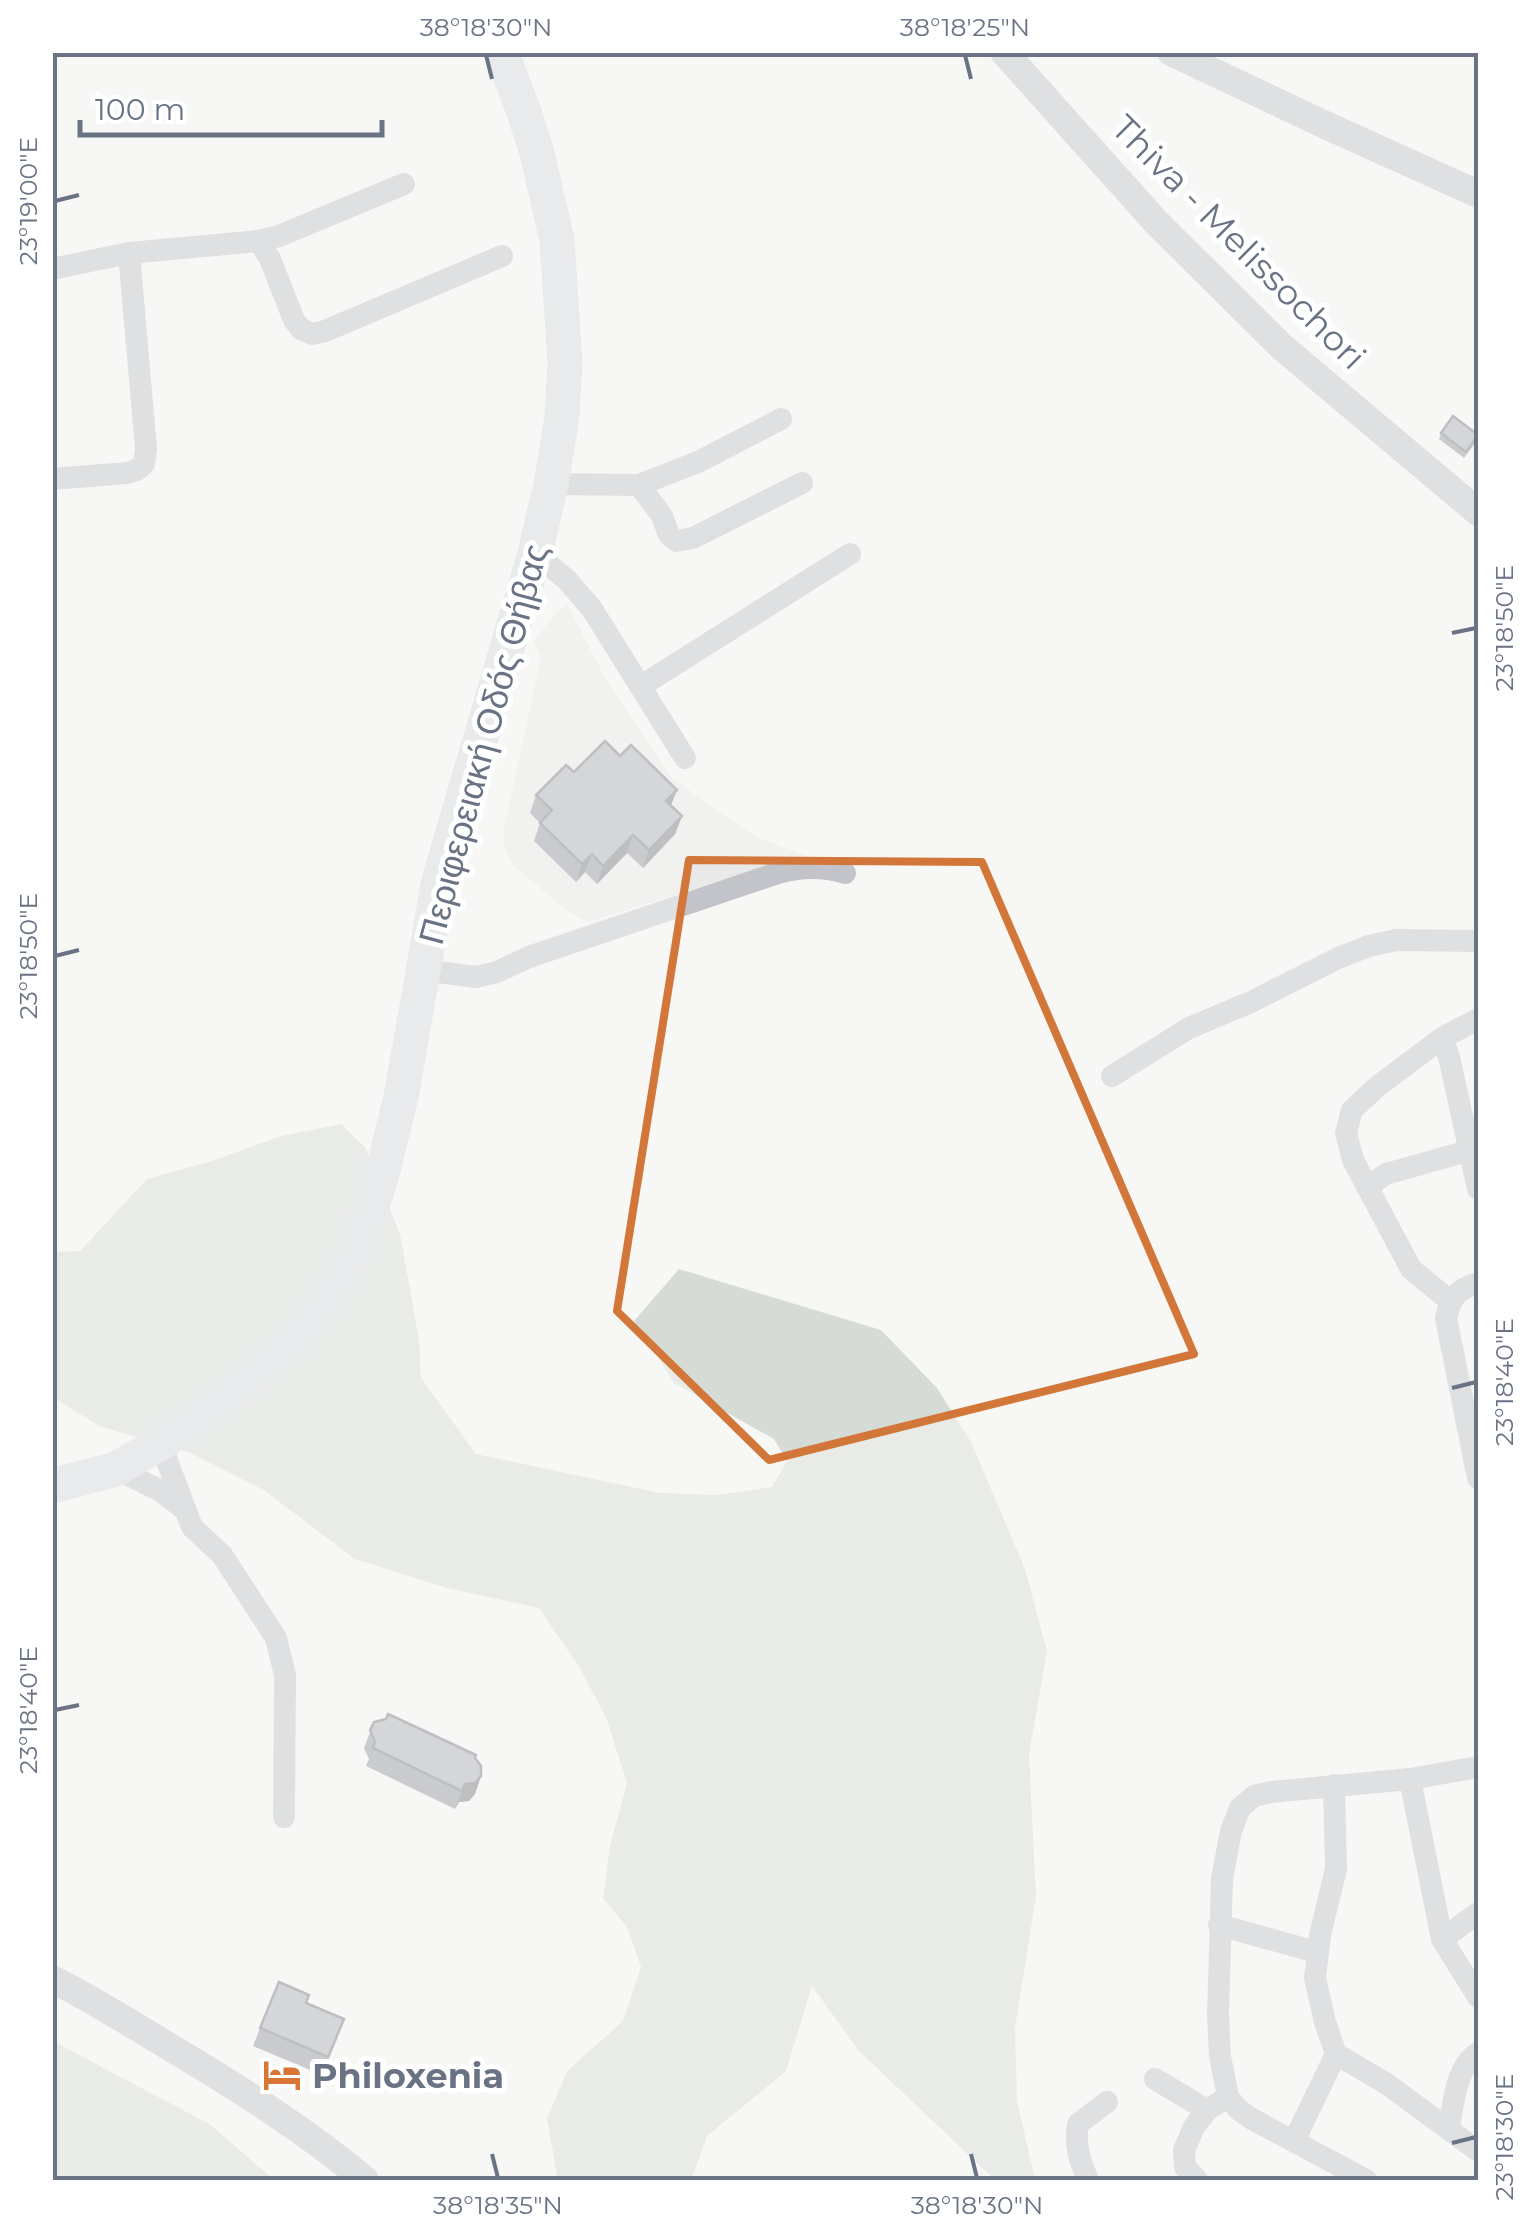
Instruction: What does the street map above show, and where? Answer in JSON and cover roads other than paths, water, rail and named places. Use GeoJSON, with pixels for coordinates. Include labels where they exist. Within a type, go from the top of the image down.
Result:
{"type":"FeatureCollection","features":[{"type":"Feature","properties":{"kind":"main road","name":"Περιφερειακή Οδός Θήβας"},"geometry":{"type":"LineString","coordinates":[[52,1486],[116,1468],[164,1441],[230,1394],[295,1340],[342,1278],[360,1243],[381,1178],[401,1096],[439,880],[536,553],[562,417],[565,364],[560,268],[548,196],[524,112],[506,68],[490,52]]}},
{"type":"Feature","properties":{"kind":"street","name":"Thiva - Melissochori"},"geometry":{"type":"LineString","coordinates":[[1004,52],[1156,222],[1282,348],[1478,512]]}},
{"type":"Feature","properties":{"kind":"street"},"geometry":{"type":"LineString","coordinates":[[1171,52],[1478,194]]}},
{"type":"Feature","properties":{"kind":"street"},"geometry":{"type":"LineString","coordinates":[[52,269],[129,253],[259,241],[404,184]]}},
{"type":"Feature","properties":{"kind":"street"},"geometry":{"type":"LineString","coordinates":[[259,241],[294,320],[312,334],[502,256]]}},
{"type":"Feature","properties":{"kind":"street"},"geometry":{"type":"LineString","coordinates":[[52,478],[127,474],[144,464],[146,449],[129,253]]}},
{"type":"Feature","properties":{"kind":"street"},"geometry":{"type":"LineString","coordinates":[[551,484],[639,485],[713,455],[781,419]]}},
{"type":"Feature","properties":{"kind":"street"},"geometry":{"type":"LineString","coordinates":[[639,485],[676,542],[693,538],[802,483]]}},
{"type":"Feature","properties":{"kind":"street"},"geometry":{"type":"LineString","coordinates":[[536,553],[568,580],[592,609],[685,758]]}},
{"type":"Feature","properties":{"kind":"street"},"geometry":{"type":"LineString","coordinates":[[641,686],[850,554]]}},
{"type":"Feature","properties":{"kind":"street"},"geometry":{"type":"LineString","coordinates":[[423,970],[476,977],[778,873],[824,867],[845,874]]}},
{"type":"Feature","properties":{"kind":"street"},"geometry":{"type":"LineString","coordinates":[[1112,1076],[1189,1028],[1369,946],[1396,940],[1478,941]]}},
{"type":"Feature","properties":{"kind":"street"},"geometry":{"type":"LineString","coordinates":[[1450,1301],[1411,1269],[1353,1160],[1346,1132],[1352,1110],[1378,1086],[1442,1038],[1478,1020]]}},
{"type":"Feature","properties":{"kind":"street"},"geometry":{"type":"LineString","coordinates":[[1442,1038],[1474,1150],[1478,1189]]}},
{"type":"Feature","properties":{"kind":"street"},"geometry":{"type":"LineString","coordinates":[[1366,1187],[1386,1174],[1474,1150]]}},
{"type":"Feature","properties":{"kind":"street"},"geometry":{"type":"LineString","coordinates":[[1478,1283],[1461,1288],[1450,1301],[1446,1318],[1478,1478]]}},
{"type":"Feature","properties":{"kind":"street"},"geometry":{"type":"LineString","coordinates":[[164,1441],[167,1461],[192,1527],[222,1555],[276,1638],[285,1675],[284,1817]]}},
{"type":"Feature","properties":{"kind":"street"},"geometry":{"type":"LineString","coordinates":[[116,1468],[184,1508]]}},
{"type":"Feature","properties":{"kind":"street"},"geometry":{"type":"LineString","coordinates":[[1366,2180],[1252,2119],[1228,2097],[1218,2015],[1222,1879],[1231,1831],[1240,1808],[1254,1796],[1410,1780],[1478,1768]]}},
{"type":"Feature","properties":{"kind":"street"},"geometry":{"type":"LineString","coordinates":[[1410,1780],[1442,1939],[1478,1997]]}},
{"type":"Feature","properties":{"kind":"street"},"geometry":{"type":"LineString","coordinates":[[1334,1785],[1336,1869],[1316,1952],[1315,1978],[1324,2022],[1336,2054],[1387,2084],[1478,2151]]}},
{"type":"Feature","properties":{"kind":"street"},"geometry":{"type":"LineString","coordinates":[[1442,1939],[1478,1913]]}},
{"type":"Feature","properties":{"kind":"street"},"geometry":{"type":"LineString","coordinates":[[1220,1925],[1316,1952]]}},
{"type":"Feature","properties":{"kind":"street"},"geometry":{"type":"LineString","coordinates":[[52,1979],[288,2121],[365,2180]]}},
{"type":"Feature","properties":{"kind":"street"},"geometry":{"type":"LineString","coordinates":[[1450,2128],[1456,2087],[1472,2056],[1478,2053]]}},
{"type":"Feature","properties":{"kind":"street"},"geometry":{"type":"LineString","coordinates":[[1294,2141],[1336,2054]]}},
{"type":"Feature","properties":{"kind":"street"},"geometry":{"type":"LineString","coordinates":[[1155,2078],[1207,2110]]}},
{"type":"Feature","properties":{"kind":"street"},"geometry":{"type":"LineString","coordinates":[[1197,2180],[1185,2168],[1184,2150],[1207,2110],[1228,2097]]}},
{"type":"Feature","properties":{"kind":"street"},"geometry":{"type":"LineString","coordinates":[[1088,2180],[1079,2160],[1078,2124],[1107,2102]]}},
{"type":"Feature","properties":{"kind":"place","name":"Philoxenia"},"geometry":{"type":"Point","coordinates":[282,2075]}}]}
